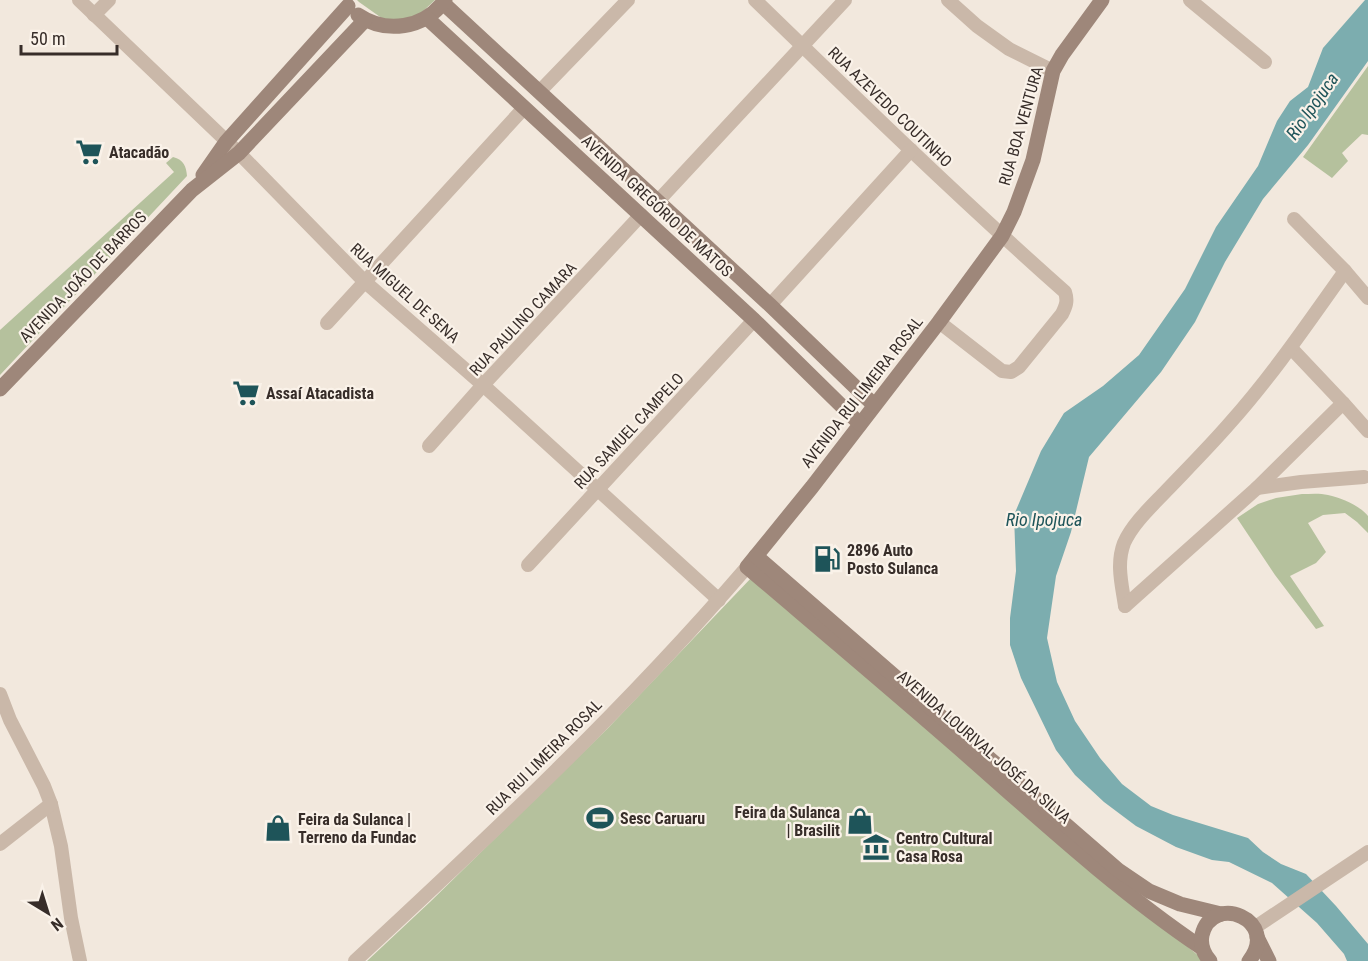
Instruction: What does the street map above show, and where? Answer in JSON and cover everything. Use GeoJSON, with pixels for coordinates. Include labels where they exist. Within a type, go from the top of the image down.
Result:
{"type":"FeatureCollection","features":[{"type":"Feature","properties":{"kind":"street","name":"RUA MIGUEL DE SENA"},"geometry":{"type":"LineString","coordinates":[[79,0],[239,153],[364,281],[599,489],[718,600]]}},
{"type":"Feature","properties":{"kind":"street"},"geometry":{"type":"LineString","coordinates":[[94,15],[109,0]]}},
{"type":"Feature","properties":{"kind":"street"},"geometry":{"type":"LineString","coordinates":[[540,91],[628,0]]}},
{"type":"Feature","properties":{"kind":"street","name":"RUA AZEVEDO COUTINHO"},"geometry":{"type":"LineString","coordinates":[[755,0],[1002,236],[1065,292],[1066,305],[1062,314],[1019,367],[1011,372],[1002,372],[939,322]]}},
{"type":"Feature","properties":{"kind":"street"},"geometry":{"type":"LineString","coordinates":[[658,201],[845,0]]}},
{"type":"Feature","properties":{"kind":"street"},"geometry":{"type":"LineString","coordinates":[[948,0],[977,26],[1009,49],[1053,71]]}},
{"type":"Feature","properties":{"kind":"street","name":"RUA BOA VENTURA"},"geometry":{"type":"LineString","coordinates":[[1002,236],[1014,212],[1033,160],[1053,71],[1102,0]]}},
{"type":"Feature","properties":{"kind":"street"},"geometry":{"type":"LineString","coordinates":[[1190,0],[1265,62]]}},
{"type":"Feature","properties":{"kind":"street","name":"AVENIDA GREGÓRIO DE MATOS"},"geometry":{"type":"LineString","coordinates":[[346,3],[365,20],[386,27],[396,27],[407,26],[427,18],[444,1],[874,405]]}},
{"type":"Feature","properties":{"kind":"street","name":"AVENIDA JOÃO DE BARROS"},"geometry":{"type":"LineString","coordinates":[[192,190],[226,142],[346,3]]}},
{"type":"Feature","properties":{"kind":"street","name":"AVENIDA GREGÓRIO DE MATOS"},"geometry":{"type":"LineString","coordinates":[[427,18],[754,320],[860,424]]}},
{"type":"Feature","properties":{"kind":"street","name":"AVENIDA JOÃO DE BARROS"},"geometry":{"type":"LineString","coordinates":[[0,388],[192,190],[239,153],[365,20]]}},
{"type":"Feature","properties":{"kind":"street"},"geometry":{"type":"LineString","coordinates":[[327,323],[524,108]]}},
{"type":"Feature","properties":{"kind":"street"},"geometry":{"type":"LineString","coordinates":[[770,305],[911,150]]}},
{"type":"Feature","properties":{"kind":"street","name":"RUA PAULINO CAMARA"},"geometry":{"type":"LineString","coordinates":[[429,446],[641,215]]}},
{"type":"Feature","properties":{"kind":"street"},"geometry":{"type":"LineString","coordinates":[[1294,219],[1368,298]]}},
{"type":"Feature","properties":{"kind":"street","name":"AVENIDA RUI LIMEIRA ROSAL"},"geometry":{"type":"LineString","coordinates":[[752,562],[939,322],[1002,236]]}},
{"type":"Feature","properties":{"kind":"street"},"geometry":{"type":"LineString","coordinates":[[1343,403],[1257,488],[1125,606],[1119,571],[1125,542],[1134,527],[1239,412],[1291,348],[1345,271]]}},
{"type":"Feature","properties":{"kind":"street","name":"RUA SAMUEL CAMPELO"},"geometry":{"type":"LineString","coordinates":[[528,565],[754,320]]}},
{"type":"Feature","properties":{"kind":"street"},"geometry":{"type":"LineString","coordinates":[[1291,348],[1368,431]]}},
{"type":"Feature","properties":{"kind":"street"},"geometry":{"type":"LineString","coordinates":[[1257,488],[1301,482],[1367,478]]}},
{"type":"Feature","properties":{"kind":"street","name":"RUA RUI LIMEIRA ROSAL"},"geometry":{"type":"LineString","coordinates":[[355,961],[550,778],[752,562]]}},
{"type":"Feature","properties":{"kind":"street","name":"AVENIDA LOURIVAL JOSÉ DA SILVA"},"geometry":{"type":"LineString","coordinates":[[752,562],[1118,870],[1149,891],[1180,904],[1221,914],[1240,915],[1248,920],[1256,933]]}},
{"type":"Feature","properties":{"kind":"street","name":"AVENIDA LOURIVAL JOSÉ DA SILVA"},"geometry":{"type":"LineString","coordinates":[[752,562],[1049,828],[1133,899],[1206,955]]}},
{"type":"Feature","properties":{"kind":"street"},"geometry":{"type":"LineString","coordinates":[[0,694],[5,724],[44,786],[51,804],[61,846],[71,918],[80,961]]}},
{"type":"Feature","properties":{"kind":"street"},"geometry":{"type":"LineString","coordinates":[[0,844],[51,804]]}},
{"type":"Feature","properties":{"kind":"street"},"geometry":{"type":"LineString","coordinates":[[1256,933],[1284,907],[1363,855]]}},
{"type":"Feature","properties":{"kind":"street","name":"AVENIDA LOURIVAL JOSÉ DA SILVA"},"geometry":{"type":"LineString","coordinates":[[1206,955],[1201,940],[1203,932],[1213,918],[1221,914]]}},
{"type":"Feature","properties":{"kind":"street"},"geometry":{"type":"LineString","coordinates":[[1249,961],[1257,946],[1256,933]]}},
{"type":"Feature","properties":{"kind":"street"},"geometry":{"type":"LineString","coordinates":[[1256,933],[1269,961]]}},
{"type":"Feature","properties":{"kind":"green space"},"geometry":{"type":"Polygon","coordinates":[[[357,0],[435,0],[420,14],[404,19],[383,19],[357,0]]]}},
{"type":"Feature","properties":{"kind":"green space"},"geometry":{"type":"Polygon","coordinates":[[[1368,66],[1368,135],[1362,134],[1342,153],[1348,161],[1332,178],[1303,157],[1368,66]]]}},
{"type":"Feature","properties":{"kind":"green space"},"geometry":{"type":"Polygon","coordinates":[[[173,157],[184,164],[187,176],[0,375],[0,330],[174,172],[166,163],[173,157]]]}},
{"type":"Feature","properties":{"kind":"green space"},"geometry":{"type":"Polygon","coordinates":[[[1322,494],[1338,498],[1355,505],[1368,516],[1368,533],[1345,513],[1323,515],[1308,523],[1326,552],[1316,563],[1290,576],[1324,626],[1316,629],[1275,575],[1237,518],[1258,504],[1276,498],[1322,494]]]}},
{"type":"Feature","properties":{"kind":"green space","name":"Feira da Sulanca | Brasilit"},"geometry":{"type":"Polygon","coordinates":[[[753,576],[1205,961],[367,961],[608,728],[753,576]]]}},
{"type":"Feature","properties":{"kind":"water","name":"Rio Ipojuca"},"geometry":{"type":"Polygon","coordinates":[[[1365,0],[1368,0],[1368,61],[1308,145],[1263,199],[1225,262],[1195,322],[1161,372],[1089,457],[1071,532],[1056,576],[1047,638],[1057,682],[1075,721],[1100,758],[1122,784],[1151,806],[1248,838],[1281,864],[1306,874],[1368,944],[1368,961],[1347,961],[1344,954],[1317,923],[1272,883],[1229,862],[1212,860],[1176,847],[1136,826],[1104,802],[1075,775],[1056,750],[1021,678],[1010,645],[1010,618],[1016,571],[1014,515],[1041,451],[1064,413],[1103,386],[1139,355],[1185,289],[1216,227],[1258,166],[1277,121],[1290,101],[1308,87],[1323,48],[1365,0]]]}},
{"type":"Feature","properties":{"kind":"place","name":"Atacadão"},"geometry":{"type":"Point","coordinates":[89,152]}},
{"type":"Feature","properties":{"kind":"place","name":"Assaí Atacadista"},"geometry":{"type":"Point","coordinates":[246,393]}},
{"type":"Feature","properties":{"kind":"place","name":"2896 Auto Posto Sulanca"},"geometry":{"type":"Point","coordinates":[827,559]}},
{"type":"Feature","properties":{"kind":"place","name":"Sesc Caruaru"},"geometry":{"type":"Point","coordinates":[600,818]}},
{"type":"Feature","properties":{"kind":"place","name":"Feira da Sulanca | Brasilit"},"geometry":{"type":"Point","coordinates":[860,821]}},
{"type":"Feature","properties":{"kind":"place","name":"Feira da Sulanca | Terreno da Fundac"},"geometry":{"type":"Point","coordinates":[278,828]}},
{"type":"Feature","properties":{"kind":"place","name":"Centro Cultural Casa Rosa"},"geometry":{"type":"Point","coordinates":[876,847]}}]}
